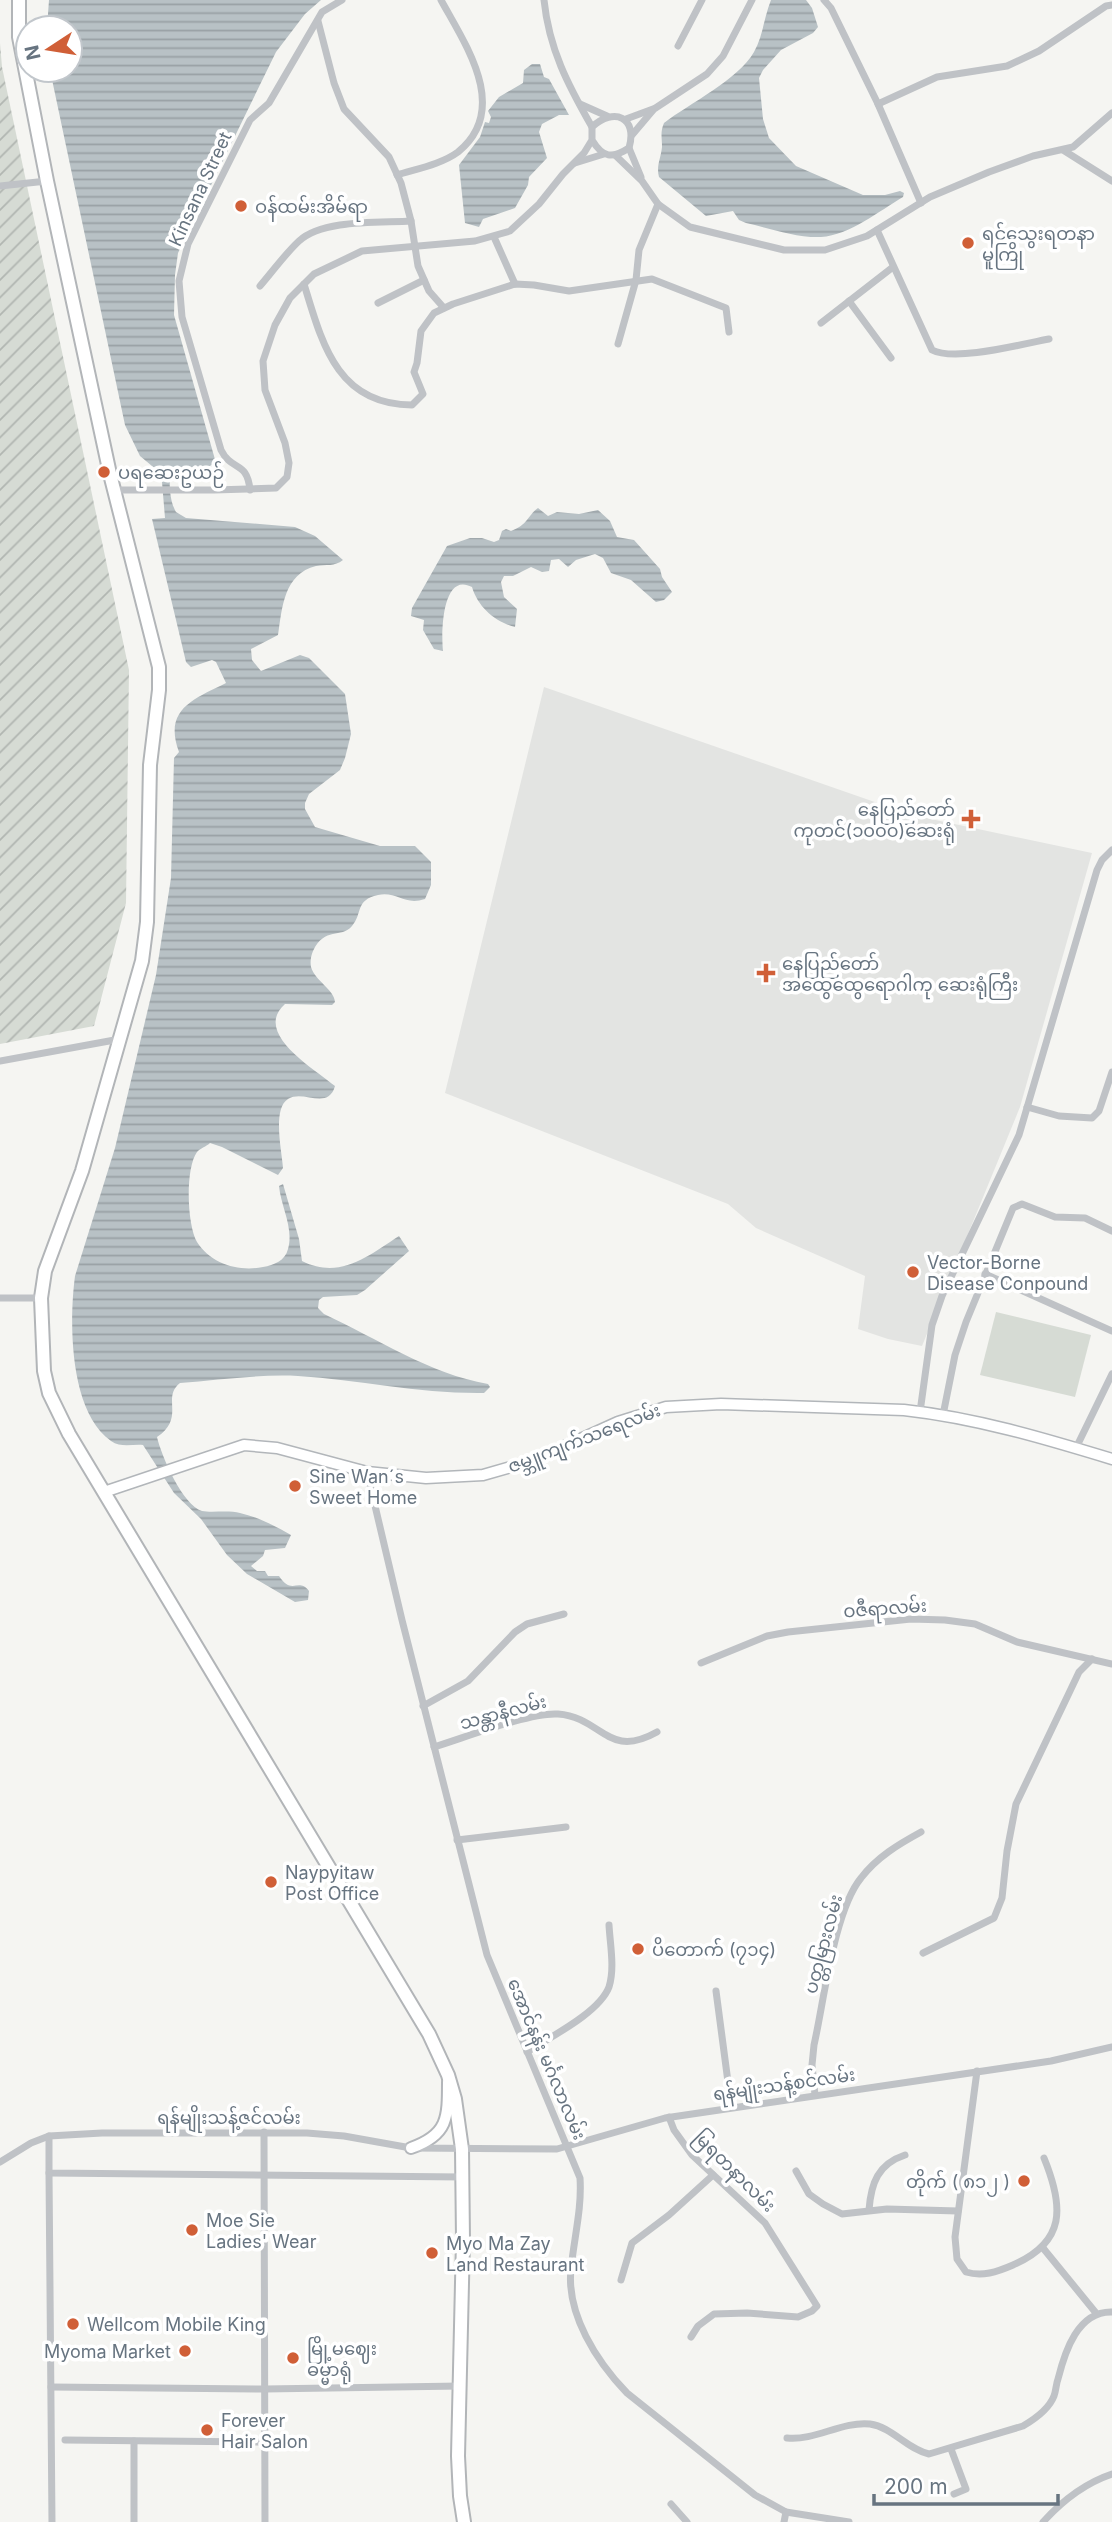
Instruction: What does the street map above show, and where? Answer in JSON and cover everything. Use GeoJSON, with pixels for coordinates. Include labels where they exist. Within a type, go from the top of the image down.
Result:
{"type":"FeatureCollection","features":[{"type":"Feature","properties":{"kind":"highway"},"geometry":{"type":"LineString","coordinates":[[19,0],[19,37],[47,181],[113,490],[159,667],[159,690],[150,765],[147,922],[142,961],[82,1171],[45,1271],[41,1298],[42,1347],[49,1394],[58,1415],[429,2034],[448,2075],[455,2099],[462,2149],[458,2456],[464,2522]]}},
{"type":"Feature","properties":{"kind":"main road","name":"ဇမ္ဘူကျက်သရေလမ်း"},"geometry":{"type":"LineString","coordinates":[[104,1492],[244,1445],[277,1448],[367,1472],[426,1478],[483,1475],[532,1461],[618,1422],[666,1407],[721,1404],[943,1415],[1018,1430],[1112,1459]]}},
{"type":"Feature","properties":{"kind":"main road"},"geometry":{"type":"LineString","coordinates":[[411,2148],[427,2142],[444,2123],[448,2110],[448,2075]]}},
{"type":"Feature","properties":{"kind":"street","name":"Kinsana Street"},"geometry":{"type":"LineString","coordinates":[[250,490],[248,475],[244,469],[226,460],[222,450],[182,317],[179,281],[188,244],[250,120],[269,103],[322,12],[342,0]]}},
{"type":"Feature","properties":{"kind":"street"},"geometry":{"type":"LineString","coordinates":[[397,175],[458,152],[472,135],[482,113],[483,90],[477,66],[441,0]]}},
{"type":"Feature","properties":{"kind":"street"},"geometry":{"type":"LineString","coordinates":[[113,490],[276,488],[287,477],[289,463],[285,443],[265,390],[263,361],[275,325],[290,298],[314,274],[362,251],[494,237],[510,231],[575,164],[592,140],[592,127],[561,71],[544,0]]}},
{"type":"Feature","properties":{"kind":"street"},"geometry":{"type":"LineString","coordinates":[[678,46],[702,0]]}},
{"type":"Feature","properties":{"kind":"street"},"geometry":{"type":"LineString","coordinates":[[579,104],[607,116],[626,119],[654,109],[706,74],[723,56],[752,0]]}},
{"type":"Feature","properties":{"kind":"street"},"geometry":{"type":"LineString","coordinates":[[824,0],[831,8],[878,104],[921,204]]}},
{"type":"Feature","properties":{"kind":"street"},"geometry":{"type":"LineString","coordinates":[[878,104],[937,77],[1007,66],[1039,51],[1106,6],[1112,5]]}},
{"type":"Feature","properties":{"kind":"street"},"geometry":{"type":"LineString","coordinates":[[317,21],[344,109],[389,157],[411,221],[418,267],[429,291],[444,308]]}},
{"type":"Feature","properties":{"kind":"street"},"geometry":{"type":"LineString","coordinates":[[642,181],[629,148],[632,135],[654,109]]}},
{"type":"Feature","properties":{"kind":"street"},"geometry":{"type":"LineString","coordinates":[[615,155],[642,181],[658,204],[690,227],[784,250],[825,250],[867,236],[921,204],[1000,168],[1033,156],[1073,148],[1112,113]]}},
{"type":"Feature","properties":{"kind":"street"},"geometry":{"type":"LineString","coordinates":[[592,127],[607,116]]}},
{"type":"Feature","properties":{"kind":"street"},"geometry":{"type":"LineString","coordinates":[[626,119],[632,135]]}},
{"type":"Feature","properties":{"kind":"street"},"geometry":{"type":"LineString","coordinates":[[592,140],[604,154]]}},
{"type":"Feature","properties":{"kind":"street"},"geometry":{"type":"LineString","coordinates":[[575,164],[604,154],[615,155],[629,148]]}},
{"type":"Feature","properties":{"kind":"street"},"geometry":{"type":"LineString","coordinates":[[1063,150],[1112,181]]}},
{"type":"Feature","properties":{"kind":"street"},"geometry":{"type":"LineString","coordinates":[[0,186],[47,181]]}},
{"type":"Feature","properties":{"kind":"street"},"geometry":{"type":"LineString","coordinates":[[618,344],[636,280],[639,250],[658,204]]}},
{"type":"Feature","properties":{"kind":"street"},"geometry":{"type":"LineString","coordinates":[[260,286],[300,239],[318,229],[411,221]]}},
{"type":"Feature","properties":{"kind":"street"},"geometry":{"type":"LineString","coordinates":[[877,230],[933,350],[941,355],[959,355],[1049,339]]}},
{"type":"Feature","properties":{"kind":"street"},"geometry":{"type":"LineString","coordinates":[[494,237],[515,284]]}},
{"type":"Feature","properties":{"kind":"street"},"geometry":{"type":"LineString","coordinates":[[821,323],[893,267]]}},
{"type":"Feature","properties":{"kind":"street"},"geometry":{"type":"LineString","coordinates":[[304,284],[321,340],[330,359],[365,395],[395,405],[412,405],[423,394],[414,372],[421,331],[434,313],[515,284],[569,291],[652,279],[726,308],[729,332]]}},
{"type":"Feature","properties":{"kind":"street"},"geometry":{"type":"LineString","coordinates":[[378,303],[424,280]]}},
{"type":"Feature","properties":{"kind":"street"},"geometry":{"type":"LineString","coordinates":[[849,302],[891,358]]}},
{"type":"Feature","properties":{"kind":"street"},"geometry":{"type":"LineString","coordinates":[[920,1412],[932,1325],[942,1296],[1019,1135],[1097,870],[1112,850]]}},
{"type":"Feature","properties":{"kind":"street"},"geometry":{"type":"LineString","coordinates":[[0,1061],[120,1039]]}},
{"type":"Feature","properties":{"kind":"street"},"geometry":{"type":"LineString","coordinates":[[1027,1107],[1046,1114],[1091,1118],[1100,1111],[1112,1072]]}},
{"type":"Feature","properties":{"kind":"street"},"geometry":{"type":"LineString","coordinates":[[943,1415],[955,1355],[1013,1208],[1021,1204],[1055,1217],[1085,1218],[1112,1231]]}},
{"type":"Feature","properties":{"kind":"street"},"geometry":{"type":"LineString","coordinates":[[985,1274],[1112,1331]]}},
{"type":"Feature","properties":{"kind":"street"},"geometry":{"type":"LineString","coordinates":[[0,1297],[41,1298]]}},
{"type":"Feature","properties":{"kind":"street"},"geometry":{"type":"LineString","coordinates":[[1076,1448],[1112,1374]]}},
{"type":"Feature","properties":{"kind":"street","name":"အောင်နန်း မင်္ဂလာလမ်း"},"geometry":{"type":"LineString","coordinates":[[367,1472],[487,1955],[580,2178],[581,2201],[570,2271],[571,2292],[581,2324],[609,2374],[627,2393],[755,2495],[786,2512],[849,2522]]}},
{"type":"Feature","properties":{"kind":"street"},"geometry":{"type":"LineString","coordinates":[[423,1706],[468,1681],[521,1628],[564,1614]]}},
{"type":"Feature","properties":{"kind":"street","name":"ဝဇီရာလမ်း"},"geometry":{"type":"LineString","coordinates":[[701,1663],[767,1636],[911,1619],[975,1624],[1017,1642],[1112,1664]]}},
{"type":"Feature","properties":{"kind":"street"},"geometry":{"type":"LineString","coordinates":[[923,1953],[994,1918],[1002,1898],[1016,1804],[1074,1682],[1092,1659]]}},
{"type":"Feature","properties":{"kind":"street","name":"သန္တာနီလမ်း"},"geometry":{"type":"LineString","coordinates":[[434,1747],[528,1718],[559,1714],[575,1718],[611,1739],[625,1743],[643,1740],[657,1732]]}},
{"type":"Feature","properties":{"kind":"street"},"geometry":{"type":"LineString","coordinates":[[457,1840],[566,1827]]}},
{"type":"Feature","properties":{"kind":"street","name":"ပတ္တမြားလမ်း"},"geometry":{"type":"LineString","coordinates":[[815,2095],[812,2065],[814,2045],[844,1909],[859,1880],[870,1867],[896,1846],[921,1832]]}},
{"type":"Feature","properties":{"kind":"street"},"geometry":{"type":"LineString","coordinates":[[527,2052],[573,2023],[598,2003],[608,1988],[611,1970],[609,1926]]}},
{"type":"Feature","properties":{"kind":"street"},"geometry":{"type":"LineString","coordinates":[[716,1991],[729,2108]]}},
{"type":"Feature","properties":{"kind":"street","name":"ရန်မျိုးသန့်စင်လမ်း"},"geometry":{"type":"LineString","coordinates":[[462,2149],[557,2149],[669,2117],[1051,2061],[1112,2047]]}},
{"type":"Feature","properties":{"kind":"street"},"geometry":{"type":"LineString","coordinates":[[977,2071],[955,2237],[957,2259],[966,2272],[977,2276],[1008,2268],[1043,2248],[1057,2222],[1056,2194],[1044,2158]]}},
{"type":"Feature","properties":{"kind":"street","name":"မြရတနာလမ်း"},"geometry":{"type":"LineString","coordinates":[[669,2117],[674,2130],[692,2155],[765,2223],[817,2305],[813,2311],[798,2317],[747,2313],[714,2314],[698,2326],[691,2337]]}},
{"type":"Feature","properties":{"kind":"street"},"geometry":{"type":"LineString","coordinates":[[264,2132],[265,2522]]}},
{"type":"Feature","properties":{"kind":"street","name":"ရန်မျိုးသန့်ဇင်လမ်း"},"geometry":{"type":"LineString","coordinates":[[0,2162],[31,2143],[49,2136],[102,2133],[264,2132],[344,2136],[411,2148],[462,2149]]}},
{"type":"Feature","properties":{"kind":"street"},"geometry":{"type":"LineString","coordinates":[[49,2136],[52,2522]]}},
{"type":"Feature","properties":{"kind":"street"},"geometry":{"type":"LineString","coordinates":[[869,2210],[870,2192],[878,2172],[892,2159],[905,2155]]}},
{"type":"Feature","properties":{"kind":"street"},"geometry":{"type":"LineString","coordinates":[[796,2171],[809,2194],[842,2214],[869,2210],[958,2211]]}},
{"type":"Feature","properties":{"kind":"street"},"geometry":{"type":"LineString","coordinates":[[49,2173],[463,2177]]}},
{"type":"Feature","properties":{"kind":"street"},"geometry":{"type":"LineString","coordinates":[[621,2280],[632,2243],[639,2235],[669,2215],[713,2175]]}},
{"type":"Feature","properties":{"kind":"street"},"geometry":{"type":"LineString","coordinates":[[1043,2248],[1096,2313]]}},
{"type":"Feature","properties":{"kind":"street"},"geometry":{"type":"LineString","coordinates":[[787,2438],[805,2438],[854,2425],[871,2424],[893,2434],[916,2451],[929,2454],[1023,2426],[1036,2419],[1054,2397],[1063,2362],[1072,2340],[1085,2321],[1096,2313],[1112,2312]]}},
{"type":"Feature","properties":{"kind":"street"},"geometry":{"type":"LineString","coordinates":[[51,2387],[265,2389],[460,2386]]}},
{"type":"Feature","properties":{"kind":"street"},"geometry":{"type":"LineString","coordinates":[[65,2440],[265,2442]]}},
{"type":"Feature","properties":{"kind":"street"},"geometry":{"type":"LineString","coordinates":[[134,2441],[134,2522]]}},
{"type":"Feature","properties":{"kind":"street"},"geometry":{"type":"LineString","coordinates":[[951,2449],[966,2489],[954,2494]]}},
{"type":"Feature","properties":{"kind":"street"},"geometry":{"type":"LineString","coordinates":[[1043,2522],[1072,2495],[1112,2474]]}},
{"type":"Feature","properties":{"kind":"street"},"geometry":{"type":"LineString","coordinates":[[670,2504],[687,2522]]}},
{"type":"Feature","properties":{"kind":"street"},"geometry":{"type":"LineString","coordinates":[[784,2522],[786,2512]]}},
{"type":"Feature","properties":{"kind":"shaded area"},"geometry":{"type":"Polygon","coordinates":[[[49,0],[321,0],[305,14],[276,52],[178,253],[174,315],[216,463],[179,470],[170,480],[170,491],[176,512],[186,518],[295,527],[315,536],[343,560],[316,566],[297,576],[286,593],[278,635],[251,649],[252,660],[261,671],[300,655],[309,658],[345,694],[351,734],[345,758],[340,770],[309,794],[305,803],[305,809],[315,827],[380,846],[415,846],[431,862],[431,885],[425,899],[418,901],[385,894],[371,897],[363,904],[348,930],[323,938],[318,943],[313,951],[311,967],[335,1002],[332,1005],[285,1004],[277,1015],[276,1027],[290,1050],[335,1086],[332,1093],[321,1098],[294,1097],[283,1104],[279,1121],[283,1168],[278,1175],[210,1143],[198,1151],[193,1160],[189,1183],[189,1211],[194,1234],[203,1250],[218,1261],[235,1267],[271,1265],[287,1253],[289,1233],[279,1186],[283,1184],[299,1239],[302,1261],[329,1268],[341,1267],[365,1258],[399,1236],[409,1251],[365,1290],[357,1295],[323,1297],[319,1300],[318,1308],[324,1314],[424,1364],[488,1384],[490,1387],[484,1393],[460,1393],[284,1376],[180,1383],[172,1395],[170,1422],[166,1430],[157,1437],[180,1490],[202,1511],[247,1515],[291,1535],[285,1548],[265,1550],[263,1556],[251,1566],[257,1571],[265,1571],[268,1576],[279,1576],[288,1585],[305,1587],[309,1591],[308,1600],[295,1602],[247,1574],[227,1555],[201,1519],[174,1493],[143,1445],[115,1443],[97,1427],[87,1409],[75,1364],[72,1317],[75,1276],[115,1148],[156,975],[171,878],[174,758],[179,752],[175,725],[184,707],[226,683],[216,662],[212,660],[191,667],[186,662],[152,519],[165,518],[162,482],[158,471],[140,456],[125,425],[53,84],[84,84],[84,14],[48,14],[49,0]]]}},
{"type":"Feature","properties":{"kind":"shaded area"},"geometry":{"type":"Polygon","coordinates":[[[771,0],[806,0],[812,8],[818,27],[813,33],[781,50],[759,78],[763,119],[769,138],[796,166],[863,195],[885,195],[900,191],[904,193],[903,197],[864,222],[843,232],[821,237],[802,236],[746,223],[739,220],[733,211],[706,216],[659,177],[664,123],[725,81],[747,62],[757,46],[771,0]]]}},
{"type":"Feature","properties":{"kind":"shaded area"},"geometry":{"type":"Polygon","coordinates":[[[0,43],[2,67],[129,670],[126,903],[94,1026],[0,1044],[0,43]]]}},
{"type":"Feature","properties":{"kind":"shaded area"},"geometry":{"type":"Polygon","coordinates":[[[532,64],[540,64],[544,77],[549,79],[569,115],[559,115],[542,124],[539,132],[547,158],[529,177],[528,185],[515,208],[483,219],[479,227],[465,223],[459,165],[480,137],[485,122],[489,123],[491,117],[488,111],[499,97],[523,83],[524,70],[532,64]]]}},
{"type":"Feature","properties":{"kind":"shaded area"},"geometry":{"type":"Polygon","coordinates":[[[538,508],[548,516],[557,512],[579,514],[598,510],[610,521],[617,537],[634,540],[660,569],[672,592],[664,600],[656,602],[631,580],[611,573],[603,558],[595,554],[576,560],[568,567],[559,559],[551,560],[549,571],[542,572],[531,567],[513,576],[504,576],[501,582],[504,597],[517,609],[515,627],[488,613],[478,601],[472,587],[462,584],[455,588],[449,595],[443,619],[443,651],[434,649],[423,630],[424,620],[411,616],[412,608],[447,546],[470,538],[494,542],[499,540],[502,531],[511,531],[521,526],[538,508]]]}},
{"type":"Feature","properties":{"kind":"shaded area","name":"နေပြည်တော် အထွေထွေရောဂါကု ဆေးရုံကြီး"},"geometry":{"type":"Polygon","coordinates":[[[544,687],[912,815],[1092,853],[1020,1107],[922,1346],[858,1329],[865,1276],[756,1228],[728,1204],[445,1093],[544,687]]]}},
{"type":"Feature","properties":{"kind":"shaded area"},"geometry":{"type":"Polygon","coordinates":[[[996,1312],[1091,1335],[1075,1397],[980,1375],[996,1312]]]}},
{"type":"Feature","properties":{"kind":"place","name":"ဝန်ထမ်းအိမ်ရာ"},"geometry":{"type":"Point","coordinates":[241,206]}},
{"type":"Feature","properties":{"kind":"place","name":"ရင်သွေးရတနာ မူကြို"},"geometry":{"type":"Point","coordinates":[968,243]}},
{"type":"Feature","properties":{"kind":"place","name":"ပရဆေးဥယဉ်"},"geometry":{"type":"Point","coordinates":[104,472]}},
{"type":"Feature","properties":{"kind":"place","name":"နေပြည်တော် ကုတင်(၁၀၀၀)ဆေးရုံ"},"geometry":{"type":"Point","coordinates":[971,819]}},
{"type":"Feature","properties":{"kind":"place","name":"နေပြည်တော် အထွေထွေရောဂါကု ဆေးရုံကြီး"},"geometry":{"type":"Point","coordinates":[766,973]}},
{"type":"Feature","properties":{"kind":"place","name":"Vector-Borne Disease Conpound"},"geometry":{"type":"Point","coordinates":[913,1272]}},
{"type":"Feature","properties":{"kind":"place","name":"Sine Wan´s Sweet Home"},"geometry":{"type":"Point","coordinates":[295,1486]}},
{"type":"Feature","properties":{"kind":"place","name":"Naypyitaw Post Office"},"geometry":{"type":"Point","coordinates":[271,1882]}},
{"type":"Feature","properties":{"kind":"place","name":"ပိတောက် (၇၁၄)"},"geometry":{"type":"Point","coordinates":[638,1949]}},
{"type":"Feature","properties":{"kind":"place","name":"တိုက် ( ၈၁၂ )"},"geometry":{"type":"Point","coordinates":[1024,2181]}},
{"type":"Feature","properties":{"kind":"place","name":"Moe Sie Ladies' Wear"},"geometry":{"type":"Point","coordinates":[192,2230]}},
{"type":"Feature","properties":{"kind":"place","name":"Myo Ma Zay Land Restaurant"},"geometry":{"type":"Point","coordinates":[432,2253]}},
{"type":"Feature","properties":{"kind":"place","name":"Wellcom Mobile King"},"geometry":{"type":"Point","coordinates":[73,2324]}},
{"type":"Feature","properties":{"kind":"place","name":"Myoma Market"},"geometry":{"type":"Point","coordinates":[185,2351]}},
{"type":"Feature","properties":{"kind":"place","name":"မြို့မဈေး ဓမ္မာရုံ"},"geometry":{"type":"Point","coordinates":[293,2358]}},
{"type":"Feature","properties":{"kind":"place","name":"Forever Hair Salon"},"geometry":{"type":"Point","coordinates":[207,2430]}}]}
